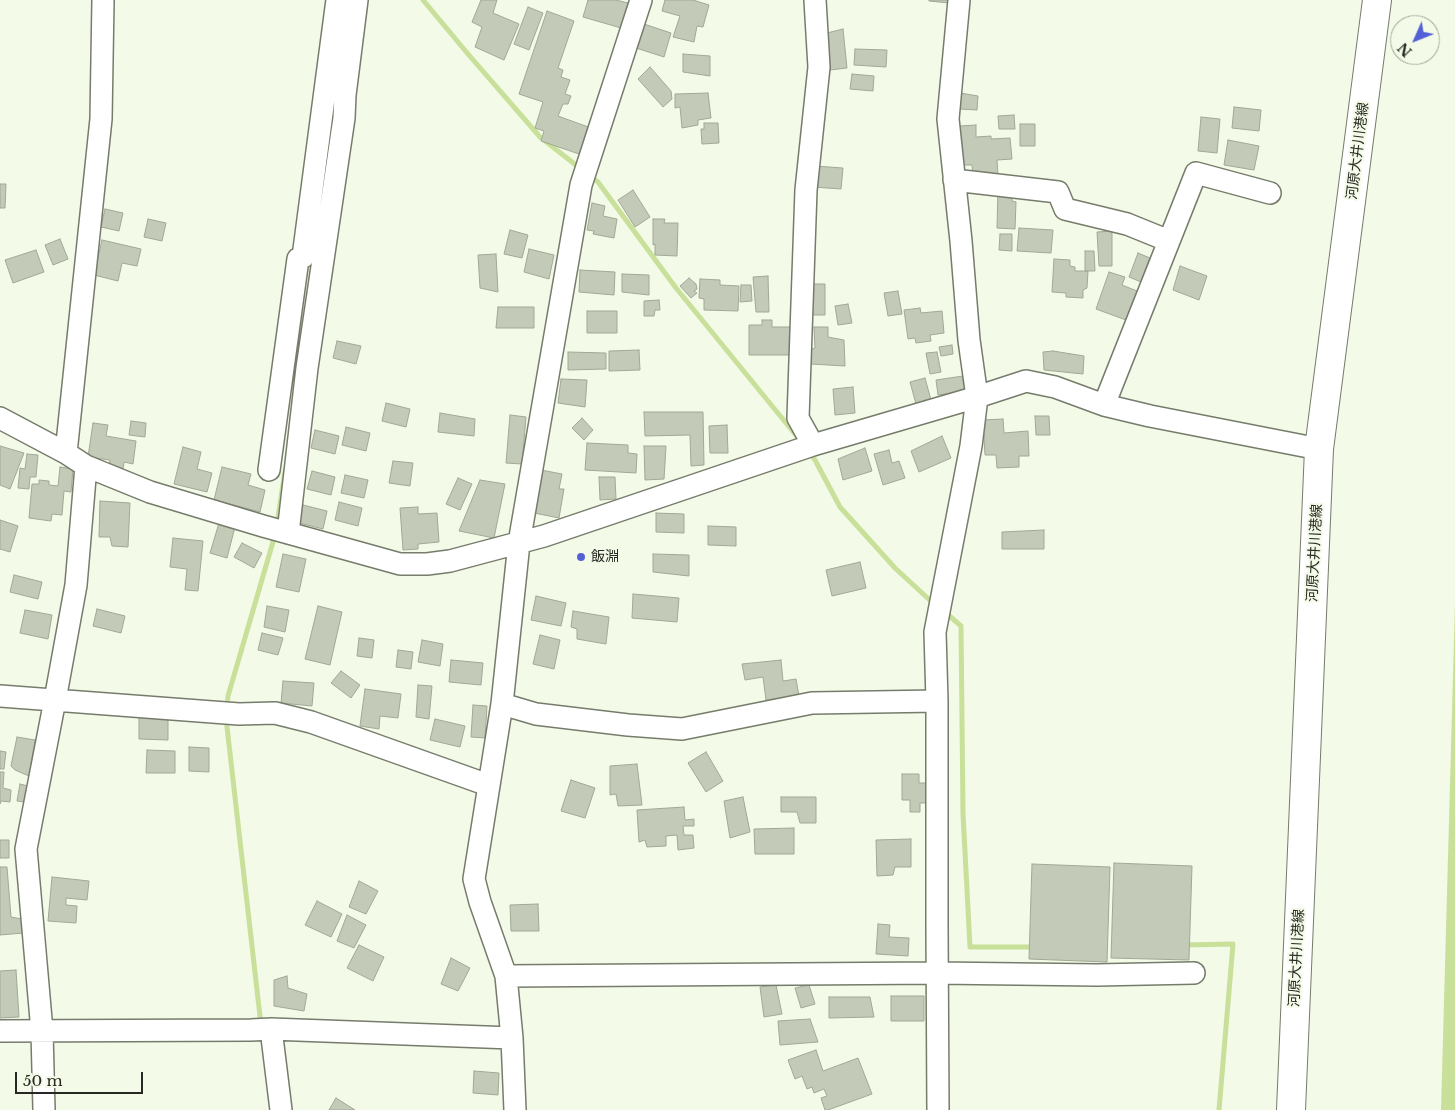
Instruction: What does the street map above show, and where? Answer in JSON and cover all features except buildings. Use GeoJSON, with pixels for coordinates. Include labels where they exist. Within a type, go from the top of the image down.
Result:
{"type":"FeatureCollection","features":[{"type":"Feature","properties":{"kind":"main road","name":"河原大井川港線"},"geometry":{"type":"LineString","coordinates":[[1291,1110],[1320,449],[1377,0]]}},
{"type":"Feature","properties":{"kind":"street"},"geometry":{"type":"LineString","coordinates":[[66,453],[101,119],[103,0]]}},
{"type":"Feature","properties":{"kind":"street"},"geometry":{"type":"LineString","coordinates":[[269,470],[298,259],[303,257],[337,0]]}},
{"type":"Feature","properties":{"kind":"street"},"geometry":{"type":"LineString","coordinates":[[287,533],[308,368],[344,118],[345,95],[357,0]]}},
{"type":"Feature","properties":{"kind":"street"},"geometry":{"type":"LineString","coordinates":[[515,1110],[512,1038],[506,976],[480,902],[474,879],[502,704],[519,543],[582,183],[641,0]]}},
{"type":"Feature","properties":{"kind":"street"},"geometry":{"type":"LineString","coordinates":[[806,447],[798,418],[806,190],[819,67],[815,0]]}},
{"type":"Feature","properties":{"kind":"street"},"geometry":{"type":"LineString","coordinates":[[938,1110],[937,701],[935,632],[971,446],[977,397],[969,340],[948,119],[959,0]]}},
{"type":"Feature","properties":{"kind":"street"},"geometry":{"type":"LineString","coordinates":[[1104,405],[1196,173],[1270,194]]}},
{"type":"Feature","properties":{"kind":"street"},"geometry":{"type":"LineString","coordinates":[[954,180],[1058,192],[1064,209],[1127,224],[1169,241]]}},
{"type":"Feature","properties":{"kind":"street"},"geometry":{"type":"LineString","coordinates":[[0,418],[66,453],[86,466],[150,492],[400,564],[427,564],[450,561],[519,543],[806,447],[1026,381],[1055,387],[1104,405],[1236,434],[1320,449]]}},
{"type":"Feature","properties":{"kind":"street"},"geometry":{"type":"LineString","coordinates":[[44,1110],[42,1031],[26,849],[76,585],[86,466]]}},
{"type":"Feature","properties":{"kind":"street"},"geometry":{"type":"LineString","coordinates":[[0,696],[239,714],[275,713],[311,722],[488,785]]}},
{"type":"Feature","properties":{"kind":"street"},"geometry":{"type":"LineString","coordinates":[[502,704],[536,714],[682,730],[812,703],[937,701]]}},
{"type":"Feature","properties":{"kind":"street"},"geometry":{"type":"LineString","coordinates":[[506,976],[937,973],[1097,975],[1194,973]]}},
{"type":"Feature","properties":{"kind":"street"},"geometry":{"type":"LineString","coordinates":[[264,1030],[281,1110]]}},
{"type":"Feature","properties":{"kind":"street"},"geometry":{"type":"LineString","coordinates":[[0,1031],[264,1030],[512,1038]]}},
{"type":"Feature","properties":{"kind":"shaded area"},"geometry":{"type":"Polygon","coordinates":[[[1455,604],[1455,1110],[1441,1110],[1455,604]]]}},
{"type":"Feature","properties":{"kind":"waterway"},"geometry":{"type":"LineString","coordinates":[[423,0],[540,137],[581,169]]}},
{"type":"Feature","properties":{"kind":"waterway"},"geometry":{"type":"LineString","coordinates":[[590,176],[598,182],[676,288],[799,439]]}},
{"type":"Feature","properties":{"kind":"waterway"},"geometry":{"type":"LineString","coordinates":[[809,452],[840,507],[895,568],[934,604]]}},
{"type":"Feature","properties":{"kind":"waterway"},"geometry":{"type":"LineString","coordinates":[[277,524],[285,471]]}},
{"type":"Feature","properties":{"kind":"waterway"},"geometry":{"type":"LineString","coordinates":[[227,707],[228,696],[275,535]]}},
{"type":"Feature","properties":{"kind":"waterway"},"geometry":{"type":"LineString","coordinates":[[945,612],[961,626],[963,814],[970,947],[1036,947]]}},
{"type":"Feature","properties":{"kind":"waterway"},"geometry":{"type":"LineString","coordinates":[[227,718],[261,1025]]}},
{"type":"Feature","properties":{"kind":"waterway"},"geometry":{"type":"LineString","coordinates":[[1185,945],[1233,944],[1219,1110]]}},
{"type":"Feature","properties":{"kind":"place","name":"飯淵"},"geometry":{"type":"Point","coordinates":[581,557]}}]}
